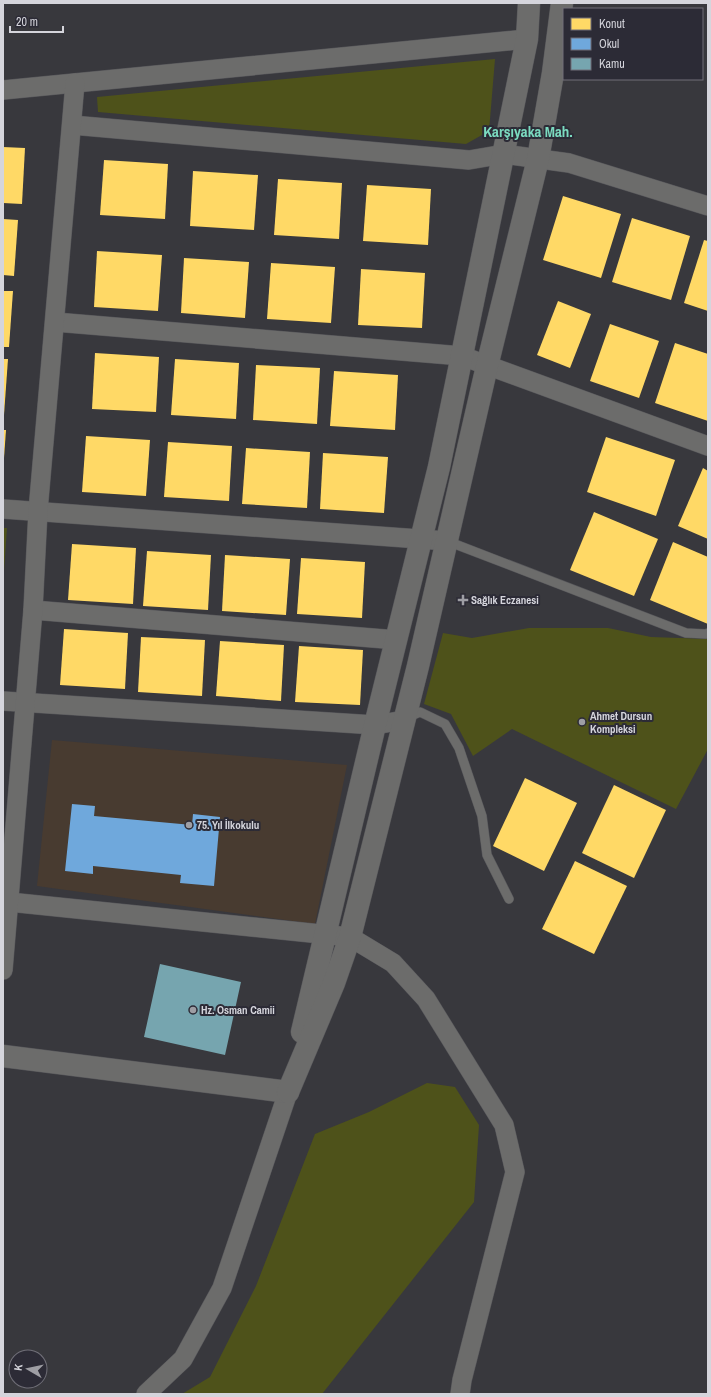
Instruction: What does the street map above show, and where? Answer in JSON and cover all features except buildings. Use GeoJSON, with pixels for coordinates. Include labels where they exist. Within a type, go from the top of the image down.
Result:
{"type":"FeatureCollection","features":[{"type":"Feature","properties":{"kind":"street"},"geometry":{"type":"LineString","coordinates":[[288,1092],[375,725],[439,467],[527,40],[529,3]]}},
{"type":"Feature","properties":{"kind":"street"},"geometry":{"type":"LineString","coordinates":[[146,1394],[184,1359],[222,1288],[288,1092],[334,983],[350,936],[404,720],[487,366],[538,159],[553,73],[562,3]]}},
{"type":"Feature","properties":{"kind":"street"},"geometry":{"type":"LineString","coordinates":[[3,90],[527,40]]}},
{"type":"Feature","properties":{"kind":"street"},"geometry":{"type":"LineString","coordinates":[[3,970],[26,703],[38,511],[75,83]]}},
{"type":"Feature","properties":{"kind":"street"},"geometry":{"type":"LineString","coordinates":[[72,125],[469,160],[504,154],[569,163],[708,206]]}},
{"type":"Feature","properties":{"kind":"street"},"geometry":{"type":"LineString","coordinates":[[55,322],[462,356],[708,446]]}},
{"type":"Feature","properties":{"kind":"street"},"geometry":{"type":"LineString","coordinates":[[3,509],[447,541]]}},
{"type":"Feature","properties":{"kind":"street"},"geometry":{"type":"LineString","coordinates":[[33,610],[397,640]]}},
{"type":"Feature","properties":{"kind":"street"},"geometry":{"type":"LineString","coordinates":[[3,701],[375,725],[404,720]]}},
{"type":"Feature","properties":{"kind":"street"},"geometry":{"type":"LineString","coordinates":[[9,902],[350,936],[392,963],[426,999],[504,1125],[514,1172],[462,1380],[460,1394]]}},
{"type":"Feature","properties":{"kind":"street"},"geometry":{"type":"LineString","coordinates":[[3,1056],[288,1092]]}},
{"type":"Feature","properties":{"kind":"lane"},"geometry":{"type":"LineString","coordinates":[[447,541],[686,633],[708,633]]}},
{"type":"Feature","properties":{"kind":"lane"},"geometry":{"type":"LineString","coordinates":[[404,720],[420,712],[445,724],[458,748],[482,816],[487,855],[509,899]]}},
{"type":"Feature","properties":{"kind":"shaded area","name":"75. Yıl İlkokulu"},"geometry":{"type":"Polygon","coordinates":[[[52,740],[347,765],[315,924],[37,886],[52,740]]]}},
{"type":"Feature","properties":{"kind":"green space"},"geometry":{"type":"Polygon","coordinates":[[[495,59],[489,131],[466,144],[98,112],[97,97],[495,59]]]}},
{"type":"Feature","properties":{"kind":"green space"},"geometry":{"type":"Polygon","coordinates":[[[3,528],[7,528],[3,585],[3,528]]]}},
{"type":"Feature","properties":{"kind":"green space","name":"Ahmet Dursun Kompleksi"},"geometry":{"type":"Polygon","coordinates":[[[529,628],[608,628],[651,637],[708,639],[708,749],[676,809],[512,729],[473,756],[451,714],[424,704],[443,633],[472,638],[529,628]]]}},
{"type":"Feature","properties":{"kind":"green space"},"geometry":{"type":"Polygon","coordinates":[[[427,1083],[455,1087],[479,1125],[474,1202],[322,1394],[182,1394],[210,1377],[256,1286],[315,1134],[369,1112],[427,1083]]]}},
{"type":"Feature","properties":{"kind":"place","name":"Sağlık Eczanesi"},"geometry":{"type":"Point","coordinates":[463,600]}},
{"type":"Feature","properties":{"kind":"place","name":"Ahmet Dursun Kompleksi"},"geometry":{"type":"Point","coordinates":[582,722]}},
{"type":"Feature","properties":{"kind":"place","name":"75. Yıl İlkokulu"},"geometry":{"type":"Point","coordinates":[189,825]}},
{"type":"Feature","properties":{"kind":"place","name":"Hz. Osman Camii"},"geometry":{"type":"Point","coordinates":[193,1010]}},
{"type":"Feature","properties":{"kind":"district","name":"Karşıyaka Mah."},"geometry":{"type":"Point","coordinates":[528,131]}}]}
